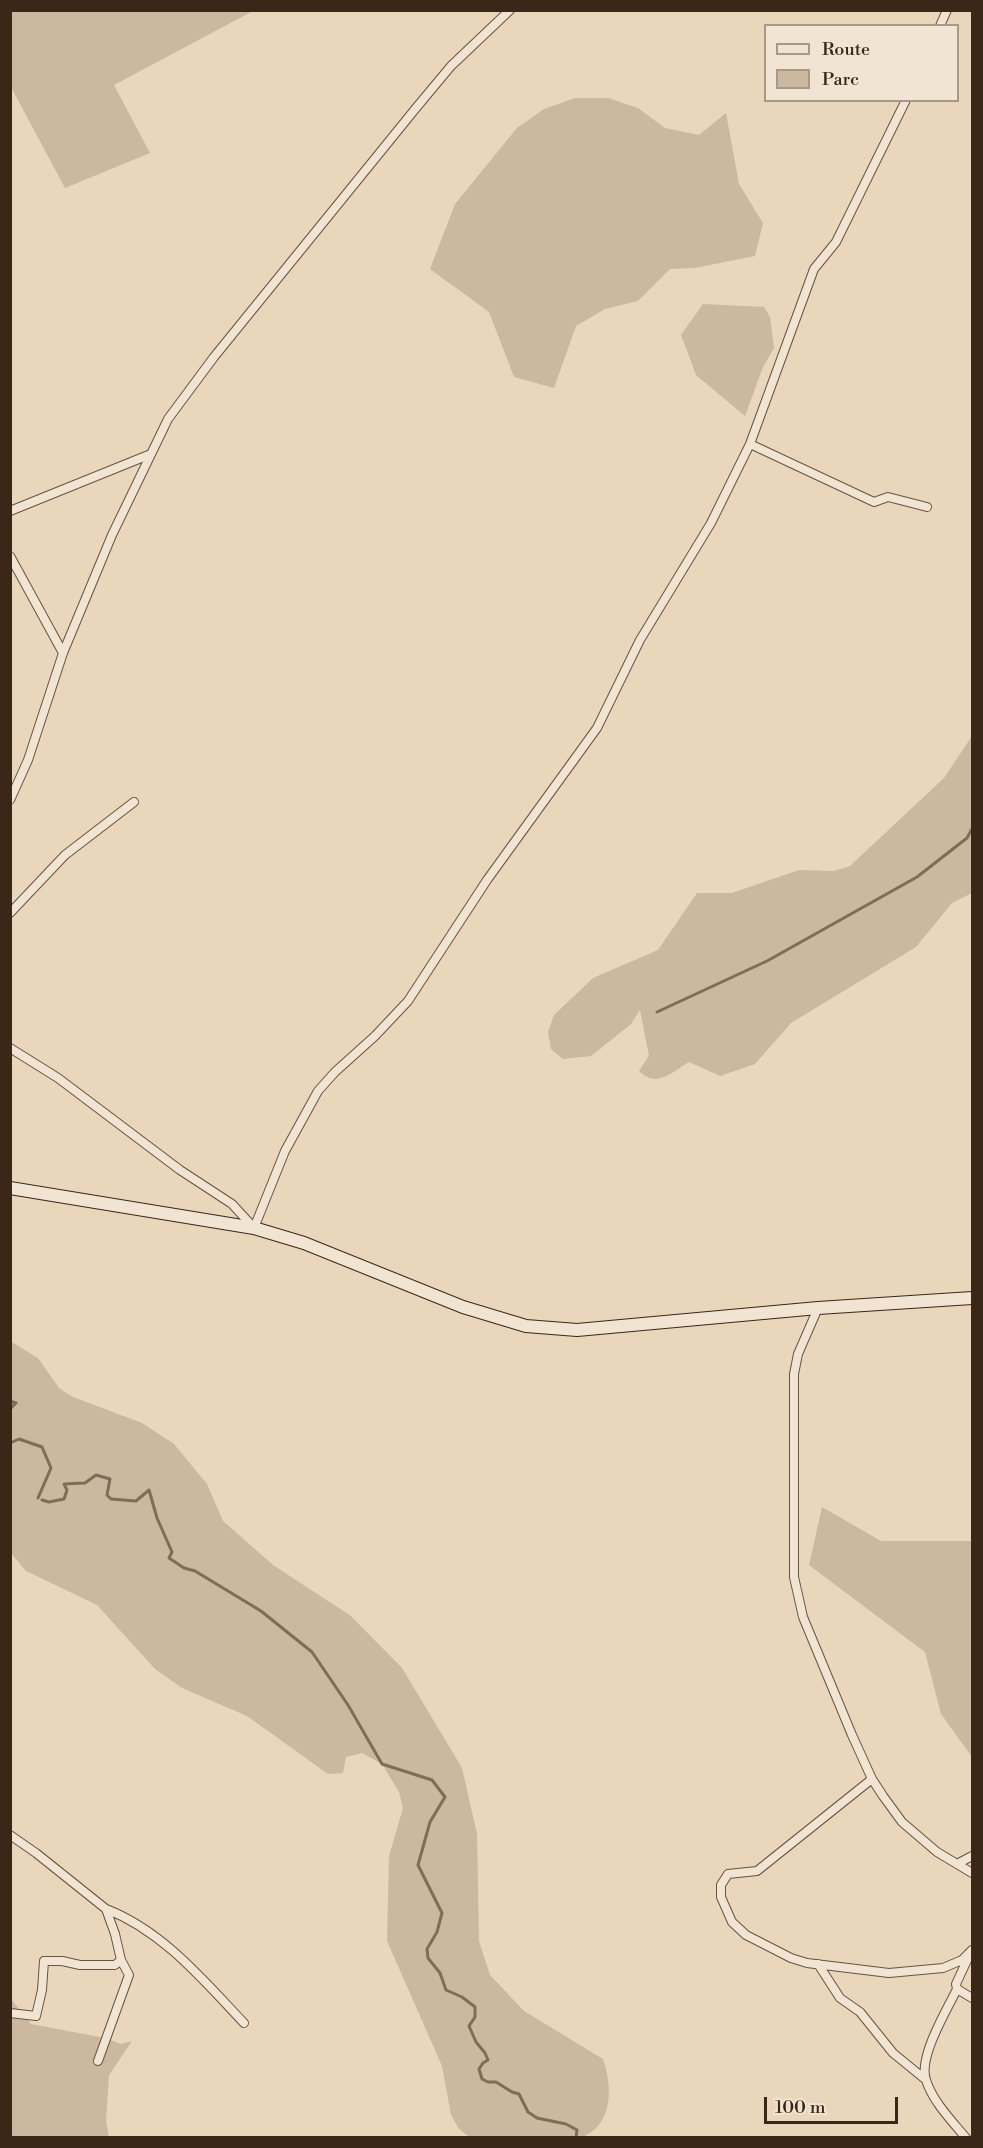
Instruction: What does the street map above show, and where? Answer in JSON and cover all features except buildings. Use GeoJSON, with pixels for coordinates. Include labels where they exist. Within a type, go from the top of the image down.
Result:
{"type":"FeatureCollection","features":[{"type":"Feature","properties":{"kind":"street"},"geometry":{"type":"LineString","coordinates":[[10,800],[28,760],[63,653],[112,536],[168,419],[214,357],[451,66],[510,10]]}},
{"type":"Feature","properties":{"kind":"street"},"geometry":{"type":"LineString","coordinates":[[941,24],[947,10]]}},
{"type":"Feature","properties":{"kind":"street"},"geometry":{"type":"LineString","coordinates":[[254,1228],[285,1150],[318,1091],[408,1001],[487,880],[597,728],[639,640],[711,523],[750,444],[814,269],[836,242],[905,102]]}},
{"type":"Feature","properties":{"kind":"street"},"geometry":{"type":"LineString","coordinates":[[750,444],[874,502],[888,497],[927,507]]}},
{"type":"Feature","properties":{"kind":"street"},"geometry":{"type":"LineString","coordinates":[[10,511],[151,454]]}},
{"type":"Feature","properties":{"kind":"street"},"geometry":{"type":"LineString","coordinates":[[10,556],[63,653]]}},
{"type":"Feature","properties":{"kind":"street"},"geometry":{"type":"LineString","coordinates":[[10,913],[65,855],[134,802]]}},
{"type":"Feature","properties":{"kind":"street"},"geometry":{"type":"LineString","coordinates":[[10,1048],[58,1078],[180,1170],[232,1204],[254,1228]]}},
{"type":"Feature","properties":{"kind":"street"},"geometry":{"type":"LineString","coordinates":[[10,1188],[254,1228],[304,1243],[463,1307],[526,1326],[577,1330],[818,1308],[972,1298]]}},
{"type":"Feature","properties":{"kind":"street"},"geometry":{"type":"LineString","coordinates":[[818,1308],[798,1354],[794,1374],[794,1577],[803,1617],[872,1779],[902,1822],[937,1852],[972,1873]]}},
{"type":"Feature","properties":{"kind":"street"},"geometry":{"type":"LineString","coordinates":[[872,1779],[757,1871],[728,1874],[721,1885],[721,1897],[732,1922],[746,1935],[791,1958],[818,1964],[889,1972],[918,1971],[943,1968],[962,1960],[971,1951]]}},
{"type":"Feature","properties":{"kind":"street"},"geometry":{"type":"LineString","coordinates":[[10,1835],[106,1909],[124,1916],[158,1938],[204,1979],[244,2023]]}},
{"type":"Feature","properties":{"kind":"street"},"geometry":{"type":"LineString","coordinates":[[957,1864],[972,1856]]}},
{"type":"Feature","properties":{"kind":"street"},"geometry":{"type":"LineString","coordinates":[[98,2061],[129,1975],[121,1960],[106,1909]]}},
{"type":"Feature","properties":{"kind":"street"},"geometry":{"type":"LineString","coordinates":[[926,2080],[925,2068],[928,2052],[957,1989],[956,1984],[971,1951]]}},
{"type":"Feature","properties":{"kind":"street"},"geometry":{"type":"LineString","coordinates":[[10,2013],[36,2016],[42,1990],[44,1961],[62,1961],[80,1965],[115,1965],[121,1960]]}},
{"type":"Feature","properties":{"kind":"street"},"geometry":{"type":"LineString","coordinates":[[818,1964],[840,1998],[860,2012],[893,2053],[926,2080],[948,2116],[966,2138]]}},
{"type":"Feature","properties":{"kind":"street"},"geometry":{"type":"LineString","coordinates":[[957,1989],[972,1998]]}},
{"type":"Feature","properties":{"kind":"green space"},"geometry":{"type":"Polygon","coordinates":[[[10,11],[253,11],[114,85],[150,153],[65,188],[11,87],[10,11]]]}},
{"type":"Feature","properties":{"kind":"green space"},"geometry":{"type":"Polygon","coordinates":[[[575,98],[608,98],[638,108],[665,128],[699,135],[726,113],[739,184],[763,223],[755,256],[695,268],[670,269],[638,301],[605,309],[576,326],[554,388],[514,377],[489,312],[430,269],[455,204],[517,128],[544,109],[575,98]]]}},
{"type":"Feature","properties":{"kind":"green space"},"geometry":{"type":"Polygon","coordinates":[[[703,304],[764,307],[770,317],[774,348],[763,367],[745,416],[696,375],[681,335],[703,304]]]}},
{"type":"Feature","properties":{"kind":"green space"},"geometry":{"type":"Polygon","coordinates":[[[972,736],[972,893],[952,903],[916,947],[791,1023],[755,1064],[720,1076],[689,1062],[658,1079],[652,1079],[639,1071],[649,1056],[640,1010],[631,1024],[591,1056],[563,1059],[551,1049],[548,1032],[554,1015],[593,978],[658,950],[697,893],[732,893],[799,870],[834,871],[850,866],[944,778],[972,736]]]}},
{"type":"Feature","properties":{"kind":"green space"},"geometry":{"type":"Polygon","coordinates":[[[10,1341],[38,1358],[59,1388],[73,1397],[142,1423],[174,1444],[207,1484],[223,1521],[273,1565],[351,1616],[402,1668],[462,1768],[477,1834],[479,1941],[490,1975],[524,2011],[603,2059],[609,2091],[606,2112],[594,2129],[585,2136],[530,2139],[469,2137],[459,2129],[451,2115],[442,2066],[387,1941],[389,1856],[403,1808],[399,1792],[382,1764],[362,1753],[346,1757],[343,1773],[328,1774],[247,1716],[182,1688],[155,1669],[97,1605],[26,1571],[11,1553],[10,1341]]]}},
{"type":"Feature","properties":{"kind":"green space"},"geometry":{"type":"Polygon","coordinates":[[[822,1507],[881,1541],[972,1541],[972,1757],[941,1714],[925,1652],[809,1565],[822,1507]]]}},
{"type":"Feature","properties":{"kind":"green space"},"geometry":{"type":"Polygon","coordinates":[[[11,1999],[31,2024],[105,2038],[121,2044],[132,2041],[109,2075],[106,2121],[109,2137],[11,2138],[11,1999]]]}},
{"type":"Feature","properties":{"kind":"waterway"},"geometry":{"type":"LineString","coordinates":[[657,1012],[767,961],[917,877],[967,838],[972,829]]}},
{"type":"Feature","properties":{"kind":"waterway"},"geometry":{"type":"LineString","coordinates":[[10,1401],[16,1403],[10,1409]]}},
{"type":"Feature","properties":{"kind":"waterway"},"geometry":{"type":"LineString","coordinates":[[10,1443],[19,1439],[42,1447],[51,1468],[38,1498]]}},
{"type":"Feature","properties":{"kind":"waterway"},"geometry":{"type":"LineString","coordinates":[[42,1500],[49,1502],[64,1499],[67,1490],[64,1484],[85,1483],[96,1475],[110,1479],[107,1495],[111,1499],[136,1501],[149,1490],[157,1518],[172,1552],[169,1558],[261,1611],[312,1652],[348,1705],[382,1764],[432,1780],[445,1797],[430,1822],[418,1865],[442,1913],[437,1932],[427,1949],[428,1958],[440,1973],[446,1990],[462,1997],[475,2007],[475,2017],[469,2026],[488,2060],[479,2069],[482,2079],[496,2082],[519,2094],[528,2112],[537,2118],[566,2124],[577,2130],[576,2138]]}}]}
